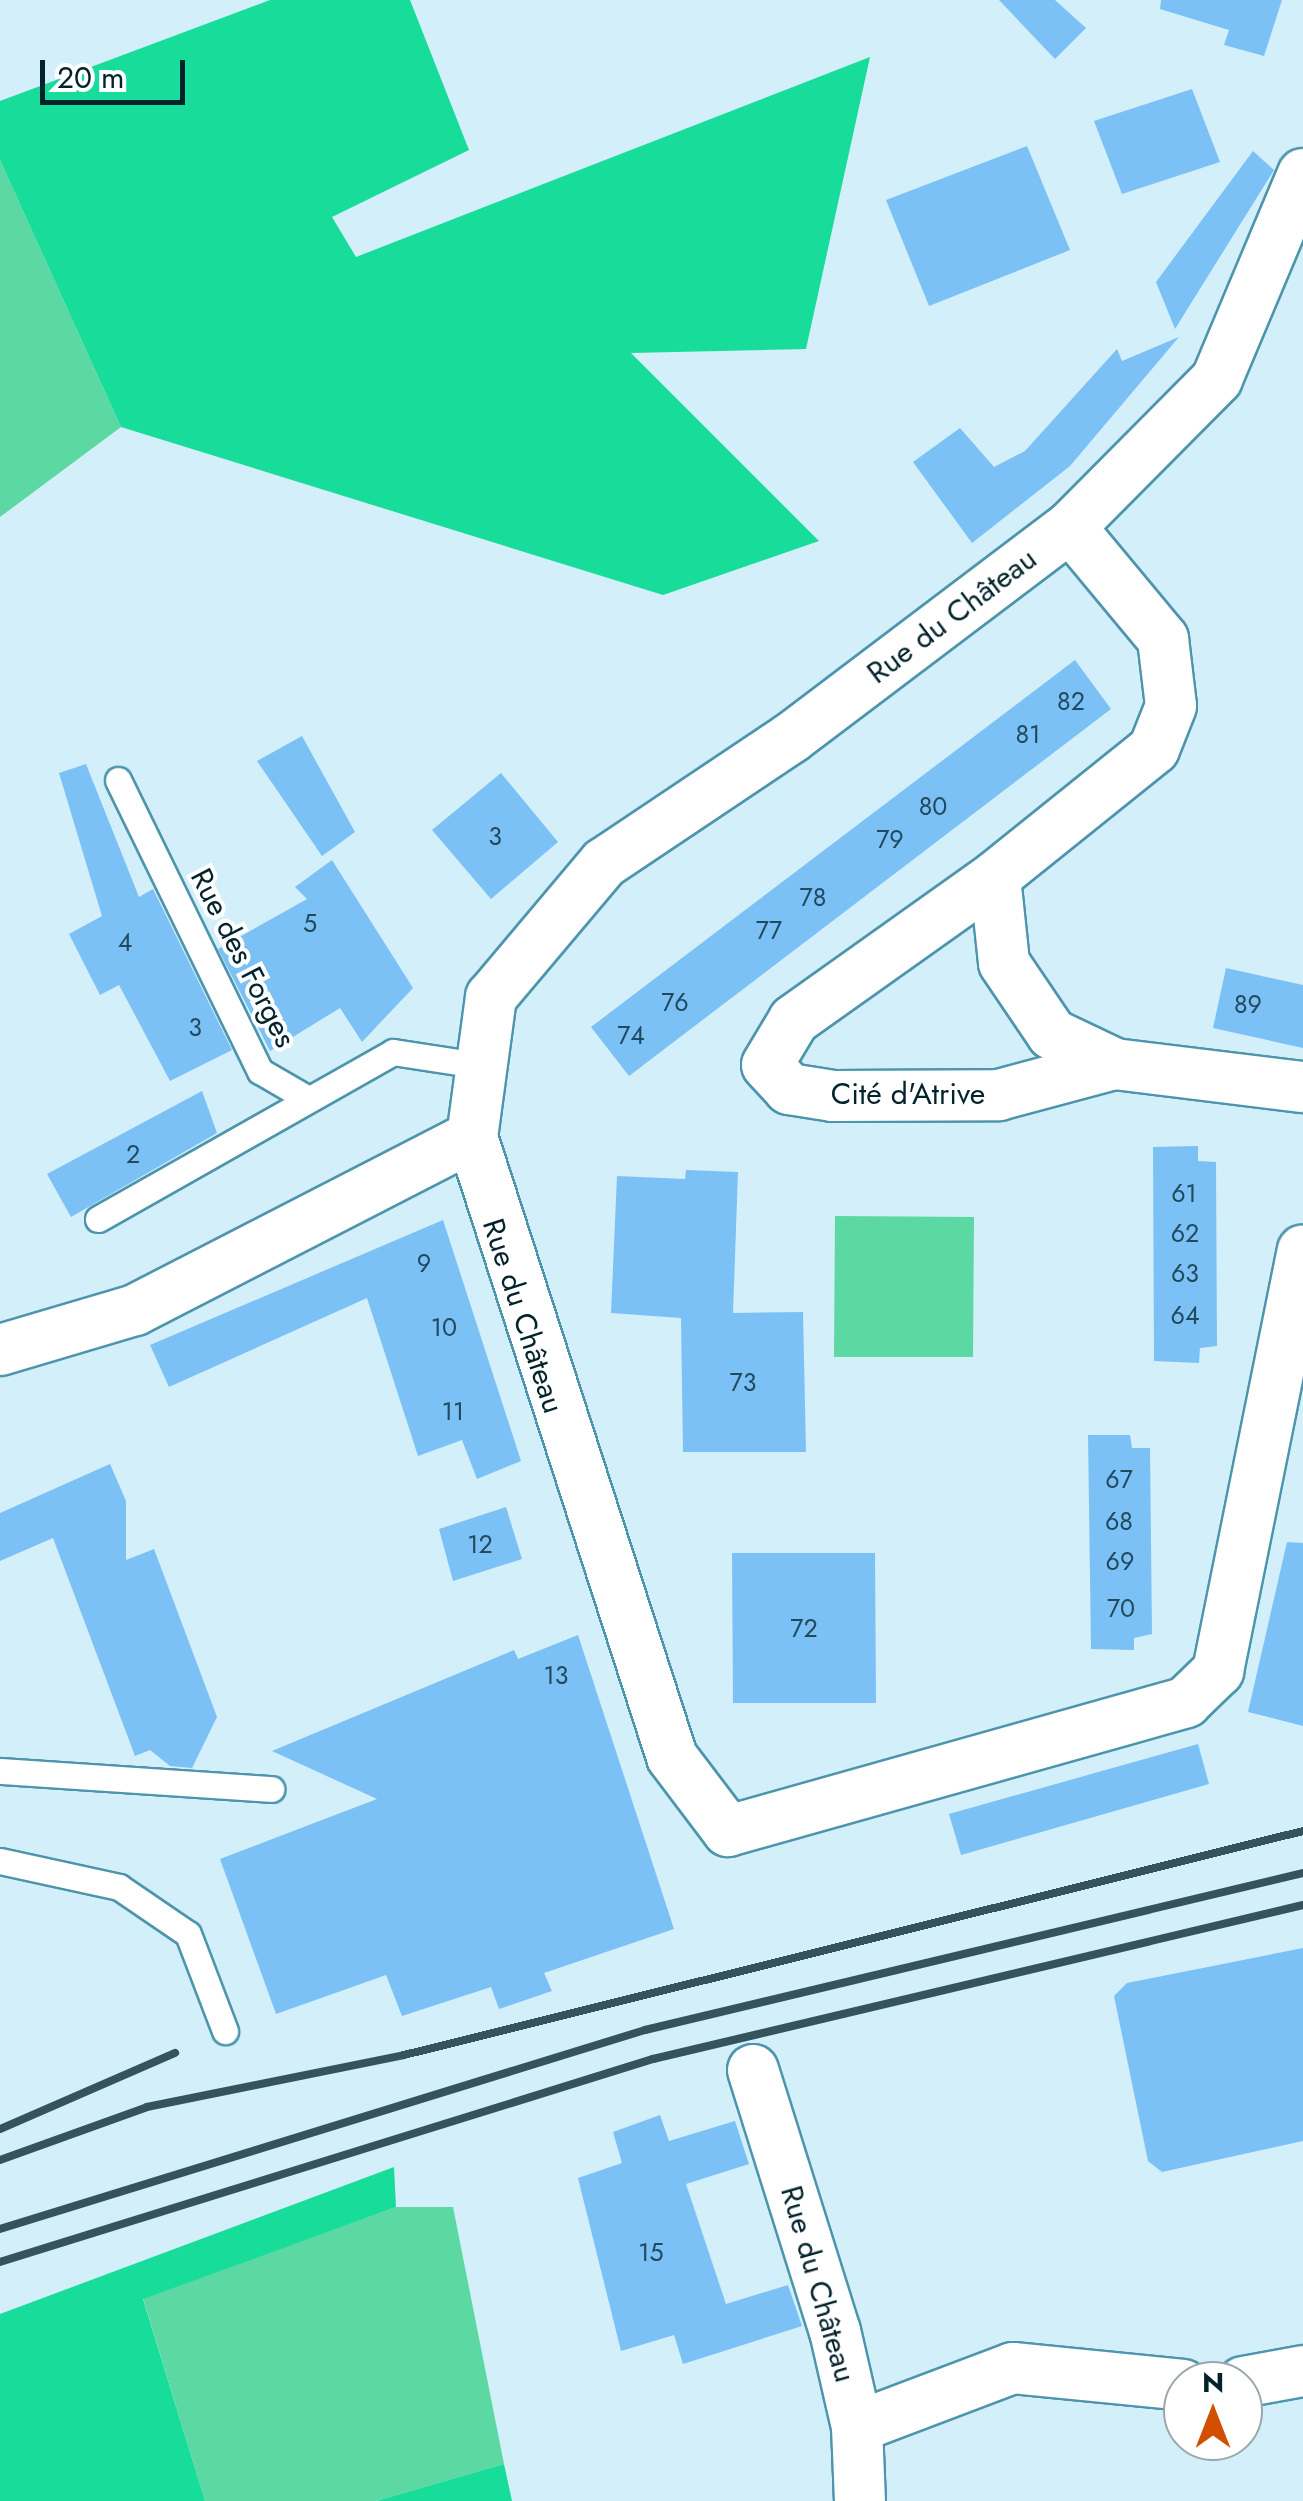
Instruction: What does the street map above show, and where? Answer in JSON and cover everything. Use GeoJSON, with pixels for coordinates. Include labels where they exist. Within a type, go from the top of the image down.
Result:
{"type":"FeatureCollection","features":[{"type":"Feature","properties":{"kind":"street","name":"Rue du Château"},"geometry":{"type":"LineString","coordinates":[[1303,174],[1216,379],[1070,528],[791,738],[604,864],[492,997],[472,1138],[672,1757],[728,1831],[1186,1702],[1218,1671],[1303,1250]]}},
{"type":"Feature","properties":{"kind":"street","name":"Cité d'Atrive"},"geometry":{"type":"LineString","coordinates":[[1070,528],[1163,640],[1171,706],[1154,749],[995,877],[794,1020],[768,1065],[790,1089],[833,1096],[999,1095],[1115,1064]]}},
{"type":"Feature","properties":{"kind":"street","name":"Cité d'Atrive"},"geometry":{"type":"LineString","coordinates":[[995,877],[1004,963],[1052,1034],[1115,1064],[1303,1088]]}},
{"type":"Feature","properties":{"kind":"street"},"geometry":{"type":"LineString","coordinates":[[0,1350],[135,1310],[472,1138]]}},
{"type":"Feature","properties":{"kind":"street","name":"Rue du Château"},"geometry":{"type":"LineString","coordinates":[[753,2070],[857,2426],[860,2501]]}},
{"type":"Feature","properties":{"kind":"street"},"geometry":{"type":"LineString","coordinates":[[857,2426],[1013,2368],[1163,2384]]}},
{"type":"Feature","properties":{"kind":"street"},"geometry":{"type":"LineString","coordinates":[[1263,2378],[1303,2371]]}},
{"type":"Feature","properties":{"kind":"lane","name":"Rue des Forges"},"geometry":{"type":"LineString","coordinates":[[118,780],[260,1070],[303,1096]]}},
{"type":"Feature","properties":{"kind":"lane"},"geometry":{"type":"LineString","coordinates":[[98,1219],[303,1096],[393,1052],[484,1066]]}},
{"type":"Feature","properties":{"kind":"lane"},"geometry":{"type":"LineString","coordinates":[[0,1772],[271,1789]]}},
{"type":"Feature","properties":{"kind":"lane"},"geometry":{"type":"LineString","coordinates":[[0,1861],[119,1887],[188,1934],[225,2031]]}},
{"type":"Feature","properties":{"kind":"green space"},"geometry":{"type":"Polygon","coordinates":[[[270,0],[410,0],[469,150],[332,217],[356,257],[870,57],[806,349],[631,353],[819,541],[663,595],[121,427],[0,160],[0,101],[270,0]]]}},
{"type":"Feature","properties":{"kind":"green space"},"geometry":{"type":"Polygon","coordinates":[[[0,160],[121,427],[0,517],[0,160]]]}},
{"type":"Feature","properties":{"kind":"green space"},"geometry":{"type":"Polygon","coordinates":[[[835,1216],[974,1217],[973,1357],[834,1357],[835,1216]]]}},
{"type":"Feature","properties":{"kind":"green space"},"geometry":{"type":"Polygon","coordinates":[[[394,2167],[396,2207],[143,2299],[205,2501],[0,2501],[0,2314],[394,2167]]]}},
{"type":"Feature","properties":{"kind":"green space"},"geometry":{"type":"Polygon","coordinates":[[[396,2207],[453,2207],[504,2464],[376,2501],[205,2501],[143,2298],[396,2207]]]}},
{"type":"Feature","properties":{"kind":"green space"},"geometry":{"type":"Polygon","coordinates":[[[504,2464],[512,2501],[376,2501],[504,2464]]]}},
{"type":"Feature","properties":{"kind":"building"},"geometry":{"type":"Polygon","coordinates":[[[999,0],[1055,0],[1086,28],[1055,59],[999,0]]]}},
{"type":"Feature","properties":{"kind":"building"},"geometry":{"type":"Polygon","coordinates":[[[1161,0],[1282,0],[1264,56],[1224,45],[1229,30],[1160,9],[1161,0]]]}},
{"type":"Feature","properties":{"kind":"building"},"geometry":{"type":"Polygon","coordinates":[[[1192,89],[1220,162],[1122,194],[1094,121],[1192,89]]]}},
{"type":"Feature","properties":{"kind":"building"},"geometry":{"type":"Polygon","coordinates":[[[1027,146],[1070,250],[929,306],[886,200],[1027,146]]]}},
{"type":"Feature","properties":{"kind":"building"},"geometry":{"type":"Polygon","coordinates":[[[1253,151],[1274,170],[1175,329],[1156,282],[1253,151]]]}},
{"type":"Feature","properties":{"kind":"building"},"geometry":{"type":"Polygon","coordinates":[[[1179,337],[1070,466],[972,543],[913,462],[960,428],[994,467],[1025,451],[1117,349],[1122,361],[1179,337]]]}},
{"type":"Feature","properties":{"kind":"building"},"geometry":{"type":"Polygon","coordinates":[[[1075,660],[1111,709],[629,1076],[591,1027],[1075,660]]]}},
{"type":"Feature","properties":{"kind":"building"},"geometry":{"type":"Polygon","coordinates":[[[302,736],[355,832],[322,856],[257,761],[302,736]]]}},
{"type":"Feature","properties":{"kind":"building"},"geometry":{"type":"Polygon","coordinates":[[[86,764],[139,897],[153,889],[232,1050],[170,1081],[119,985],[100,995],[69,934],[102,916],[59,773],[86,764]]]}},
{"type":"Feature","properties":{"kind":"building"},"geometry":{"type":"Polygon","coordinates":[[[501,773],[558,842],[491,899],[432,830],[501,773]]]}},
{"type":"Feature","properties":{"kind":"building"},"geometry":{"type":"Polygon","coordinates":[[[332,860],[413,988],[362,1042],[340,1008],[270,1051],[218,949],[307,899],[295,887],[332,860]]]}},
{"type":"Feature","properties":{"kind":"building"},"geometry":{"type":"Polygon","coordinates":[[[1226,968],[1303,985],[1303,1048],[1213,1028],[1226,968]]]}},
{"type":"Feature","properties":{"kind":"building"},"geometry":{"type":"Polygon","coordinates":[[[202,1091],[217,1133],[71,1217],[47,1174],[202,1091]]]}},
{"type":"Feature","properties":{"kind":"building"},"geometry":{"type":"Polygon","coordinates":[[[1198,1146],[1198,1161],[1216,1162],[1217,1346],[1200,1348],[1199,1363],[1154,1361],[1153,1147],[1198,1146]]]}},
{"type":"Feature","properties":{"kind":"building"},"geometry":{"type":"Polygon","coordinates":[[[686,1170],[738,1172],[733,1313],[803,1312],[806,1452],[683,1452],[681,1318],[611,1313],[617,1176],[685,1179],[686,1170]]]}},
{"type":"Feature","properties":{"kind":"building"},"geometry":{"type":"Polygon","coordinates":[[[443,1220],[521,1461],[477,1479],[462,1440],[418,1456],[367,1298],[169,1387],[150,1345],[443,1220]]]}},
{"type":"Feature","properties":{"kind":"building"},"geometry":{"type":"Polygon","coordinates":[[[1088,1435],[1130,1435],[1132,1448],[1150,1448],[1152,1634],[1134,1638],[1134,1650],[1091,1649],[1088,1435]]]}},
{"type":"Feature","properties":{"kind":"building"},"geometry":{"type":"Polygon","coordinates":[[[110,1464],[126,1501],[126,1560],[154,1549],[217,1717],[192,1768],[170,1766],[150,1750],[135,1756],[53,1538],[0,1561],[0,1513],[110,1464]]]}},
{"type":"Feature","properties":{"kind":"building"},"geometry":{"type":"Polygon","coordinates":[[[506,1507],[522,1559],[453,1581],[439,1529],[506,1507]]]}},
{"type":"Feature","properties":{"kind":"building"},"geometry":{"type":"Polygon","coordinates":[[[1287,1542],[1303,1543],[1303,1726],[1248,1712],[1287,1542]]]}},
{"type":"Feature","properties":{"kind":"building"},"geometry":{"type":"Polygon","coordinates":[[[732,1553],[875,1553],[876,1703],[733,1703],[732,1553]]]}},
{"type":"Feature","properties":{"kind":"building"},"geometry":{"type":"Polygon","coordinates":[[[578,1635],[674,1929],[544,1973],[552,1991],[499,2009],[491,1987],[402,2016],[386,1975],[276,2014],[220,1859],[377,1799],[272,1751],[514,1650],[518,1659],[578,1635]]]}},
{"type":"Feature","properties":{"kind":"building"},"geometry":{"type":"Polygon","coordinates":[[[1198,1744],[1209,1784],[961,1855],[949,1814],[1198,1744]]]}},
{"type":"Feature","properties":{"kind":"building"},"geometry":{"type":"Polygon","coordinates":[[[1303,1948],[1303,2141],[1162,2172],[1148,2161],[1114,1996],[1127,1983],[1303,1948]]]}},
{"type":"Feature","properties":{"kind":"building"},"geometry":{"type":"Polygon","coordinates":[[[660,2115],[669,2141],[735,2121],[749,2164],[686,2184],[726,2304],[788,2285],[802,2326],[683,2364],[674,2335],[621,2351],[578,2178],[622,2163],[613,2132],[660,2115]]]}},
{"type":"Feature","properties":{"kind":"railway"},"geometry":{"type":"LineString","coordinates":[[0,2160],[147,2107],[404,2055],[1303,1831]]}},
{"type":"Feature","properties":{"kind":"railway"},"geometry":{"type":"LineString","coordinates":[[0,2229],[645,2030],[1303,1873]]}},
{"type":"Feature","properties":{"kind":"railway"},"geometry":{"type":"LineString","coordinates":[[0,2262],[653,2059],[1303,1905]]}},
{"type":"Feature","properties":{"kind":"railway"},"geometry":{"type":"LineString","coordinates":[[0,2129],[175,2053]]}}]}
